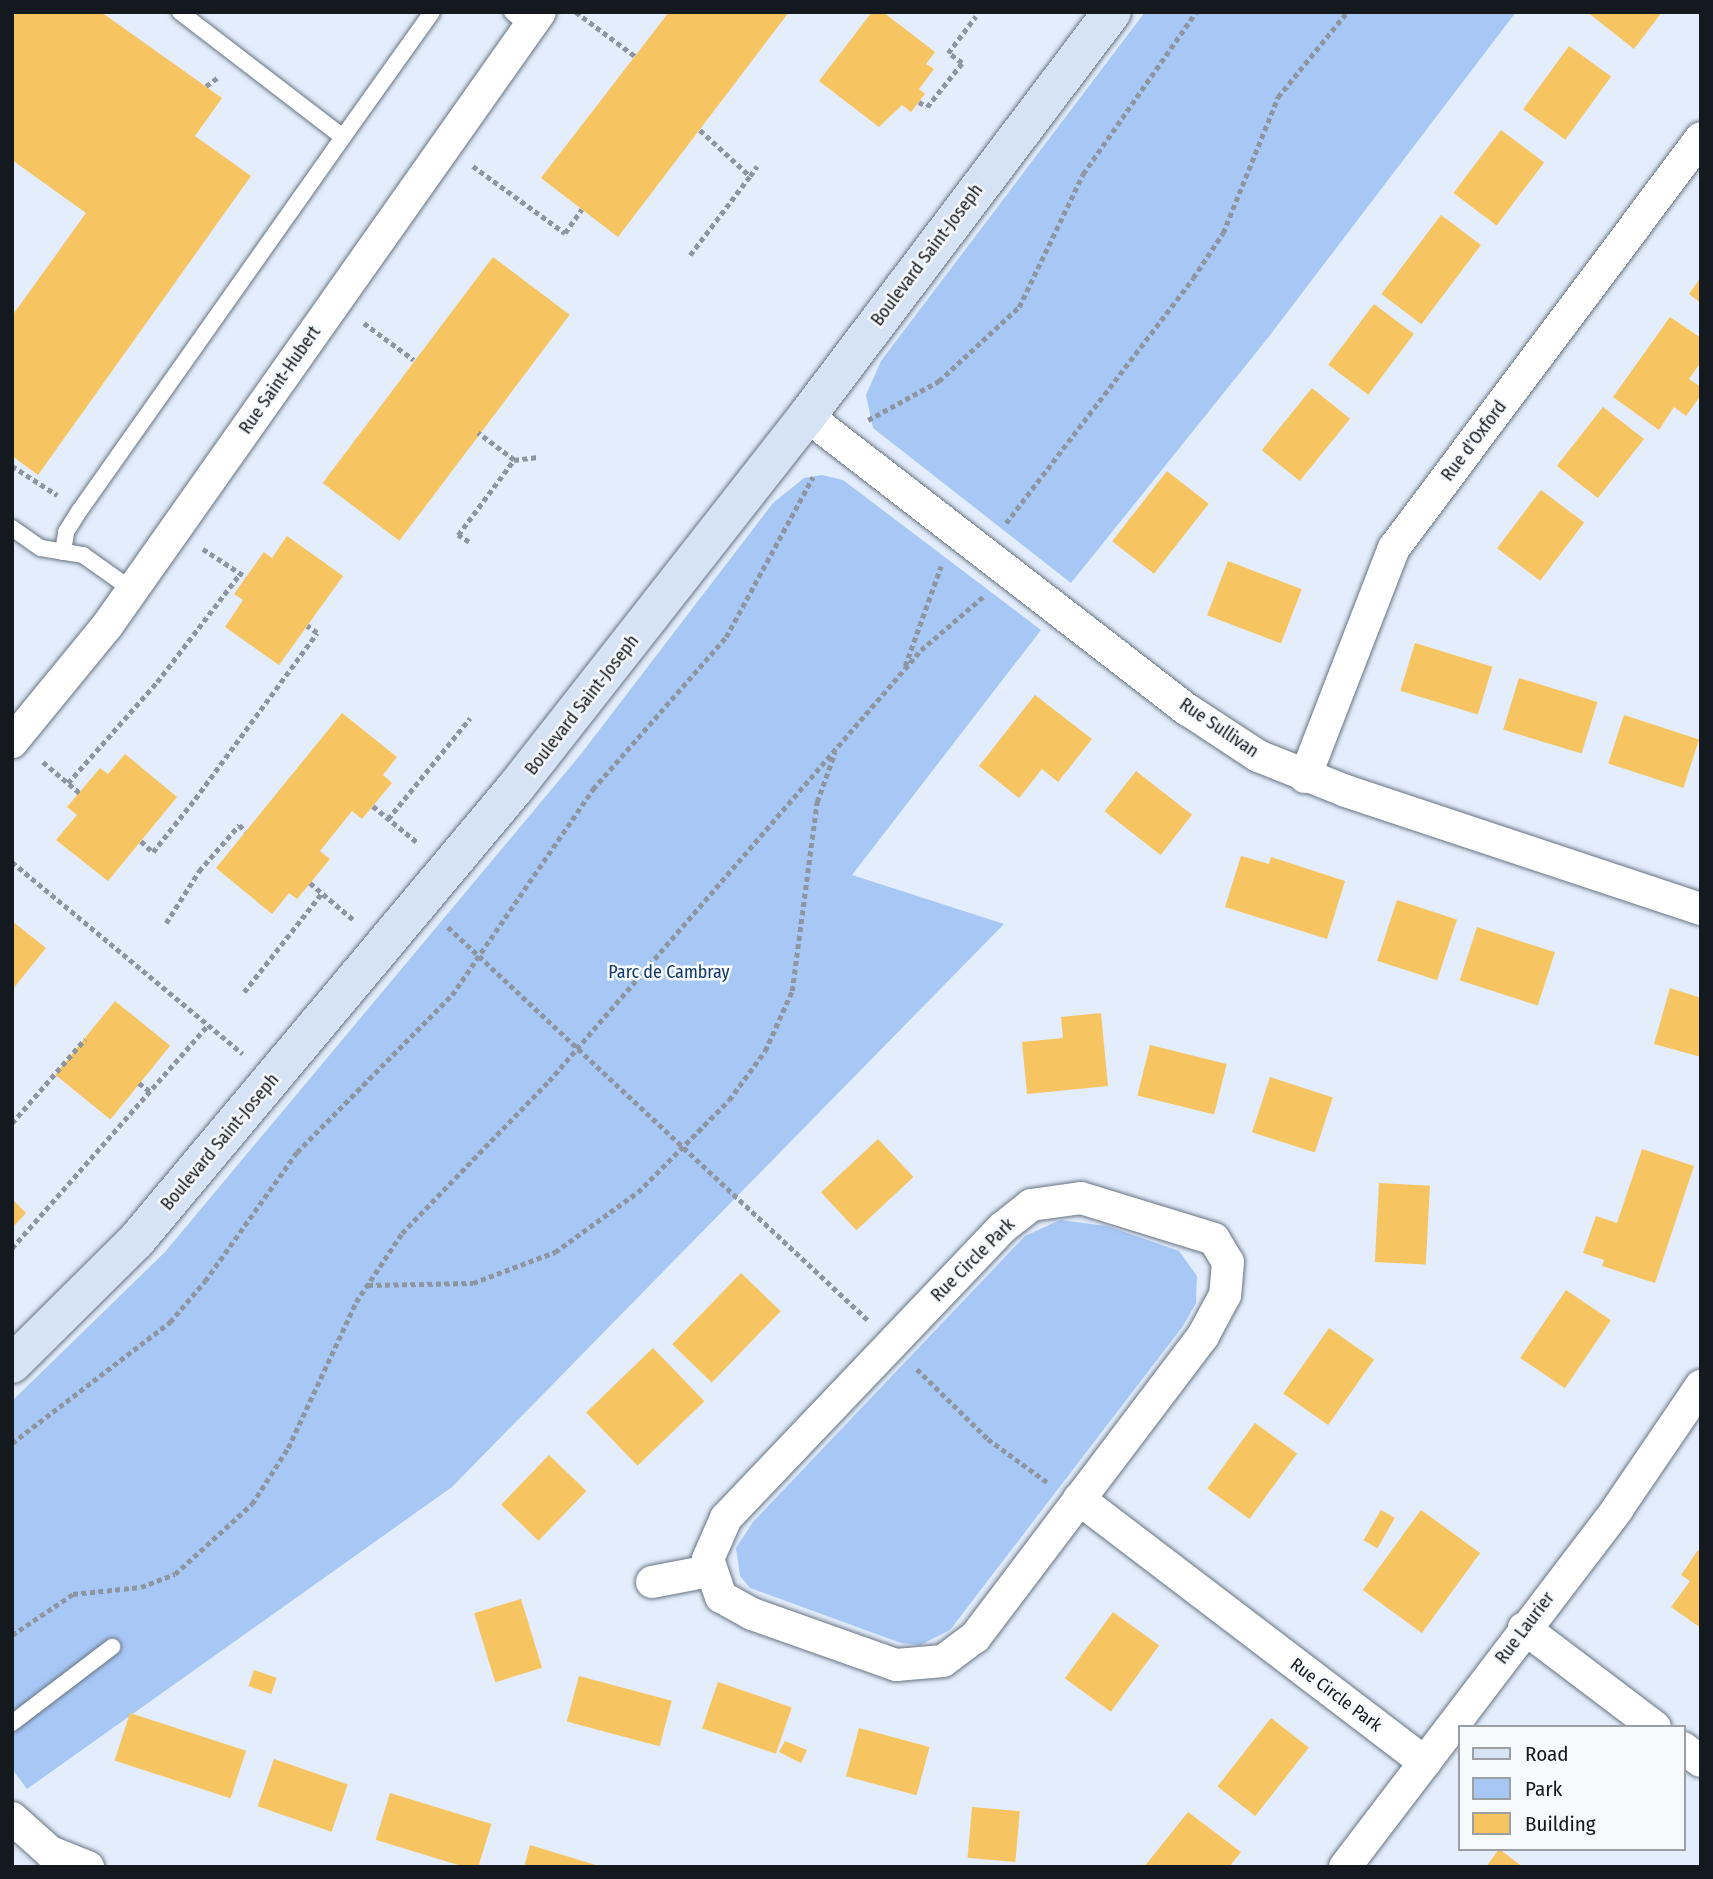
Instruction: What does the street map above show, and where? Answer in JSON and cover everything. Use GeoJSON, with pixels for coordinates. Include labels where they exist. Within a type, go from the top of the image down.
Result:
{"type":"FeatureCollection","features":[{"type":"Feature","properties":{"kind":"street","name":"Boulevard Saint-Joseph"},"geometry":{"type":"LineString","coordinates":[[12,1364],[82,1300],[202,1165],[516,787],[807,416],[1112,12]]}},
{"type":"Feature","properties":{"kind":"street","name":"Rue Saint-Hubert"},"geometry":{"type":"LineString","coordinates":[[14,741],[132,590],[445,145],[527,17]]}},
{"type":"Feature","properties":{"kind":"street","name":"Rue d'Oxford"},"geometry":{"type":"LineString","coordinates":[[1305,777],[1394,548],[1701,138]]}},
{"type":"Feature","properties":{"kind":"street","name":"Rue Sullivan"},"geometry":{"type":"LineString","coordinates":[[807,416],[1207,724],[1305,777],[1701,909]]}},
{"type":"Feature","properties":{"kind":"street","name":"Rue Circle Park"},"geometry":{"type":"LineString","coordinates":[[1065,1197],[1101,1201],[1214,1240],[1228,1262],[1229,1278],[1216,1314],[1079,1499],[975,1637],[956,1655],[927,1665],[896,1665],[752,1614],[721,1597],[709,1571],[711,1545],[726,1518],[884,1334],[1002,1228],[1040,1202],[1065,1197]]}},
{"type":"Feature","properties":{"kind":"street","name":"Rue Laurier"},"geometry":{"type":"LineString","coordinates":[[1345,1867],[1524,1628],[1618,1508],[1701,1386]]}},
{"type":"Feature","properties":{"kind":"street","name":"Rue Circle Park"},"geometry":{"type":"LineString","coordinates":[[1079,1499],[1425,1763]]}},
{"type":"Feature","properties":{"kind":"street"},"geometry":{"type":"LineString","coordinates":[[652,1582],[709,1571]]}},
{"type":"Feature","properties":{"kind":"street"},"geometry":{"type":"LineString","coordinates":[[1524,1628],[1652,1725]]}},
{"type":"Feature","properties":{"kind":"street"},"geometry":{"type":"LineString","coordinates":[[1685,1749],[1701,1761]]}},
{"type":"Feature","properties":{"kind":"street"},"geometry":{"type":"LineString","coordinates":[[12,1818],[50,1852],[88,1867]]}},
{"type":"Feature","properties":{"kind":"lane"},"geometry":{"type":"LineString","coordinates":[[180,12],[343,137]]}},
{"type":"Feature","properties":{"kind":"lane"},"geometry":{"type":"LineString","coordinates":[[63,552],[66,532],[80,509],[432,12]]}},
{"type":"Feature","properties":{"kind":"lane"},"geometry":{"type":"LineString","coordinates":[[12,528],[41,548],[83,555],[132,590]]}},
{"type":"Feature","properties":{"kind":"lane"},"geometry":{"type":"LineString","coordinates":[[12,1723],[112,1647]]}},
{"type":"Feature","properties":{"kind":"path"},"geometry":{"type":"LineString","coordinates":[[576,12],[635,56]]}},
{"type":"Feature","properties":{"kind":"path"},"geometry":{"type":"LineString","coordinates":[[868,419],[939,381],[1018,307],[1083,174],[1196,12]]}},
{"type":"Feature","properties":{"kind":"path"},"geometry":{"type":"LineString","coordinates":[[1003,527],[1193,278],[1236,205],[1278,97],[1347,12]]}},
{"type":"Feature","properties":{"kind":"path"},"geometry":{"type":"LineString","coordinates":[[919,102],[927,107],[962,63],[948,52],[976,16]]}},
{"type":"Feature","properties":{"kind":"path"},"geometry":{"type":"LineString","coordinates":[[206,86],[214,76],[224,83]]}},
{"type":"Feature","properties":{"kind":"path"},"geometry":{"type":"LineString","coordinates":[[700,130],[750,176]]}},
{"type":"Feature","properties":{"kind":"path"},"geometry":{"type":"LineString","coordinates":[[445,145],[565,233],[582,209]]}},
{"type":"Feature","properties":{"kind":"path"},"geometry":{"type":"LineString","coordinates":[[690,255],[757,166]]}},
{"type":"Feature","properties":{"kind":"path"},"geometry":{"type":"LineString","coordinates":[[478,433],[514,460],[538,457]]}},
{"type":"Feature","properties":{"kind":"path"},"geometry":{"type":"LineString","coordinates":[[469,542],[458,535],[514,460]]}},
{"type":"Feature","properties":{"kind":"path"},"geometry":{"type":"LineString","coordinates":[[12,1443],[153,1337],[186,1305],[296,1152],[436,1013],[480,958],[593,789],[726,637],[813,477]]}},
{"type":"Feature","properties":{"kind":"path"},"geometry":{"type":"LineString","coordinates":[[902,673],[942,562]]}},
{"type":"Feature","properties":{"kind":"path"},"geometry":{"type":"LineString","coordinates":[[68,783],[174,662],[240,574]]}},
{"type":"Feature","properties":{"kind":"path"},"geometry":{"type":"LineString","coordinates":[[12,1635],[73,1594],[141,1587],[175,1574],[229,1528],[269,1481],[368,1285],[427,1205],[580,1046],[902,673],[985,595]]}},
{"type":"Feature","properties":{"kind":"path"},"geometry":{"type":"LineString","coordinates":[[141,841],[153,852],[195,799],[317,633],[307,626]]}},
{"type":"Feature","properties":{"kind":"path"},"geometry":{"type":"LineString","coordinates":[[388,819],[470,718]]}},
{"type":"Feature","properties":{"kind":"path"},"geometry":{"type":"LineString","coordinates":[[368,1285],[462,1284],[516,1270],[593,1228],[685,1145],[746,1078],[778,1027],[803,938],[821,785],[845,737]]}},
{"type":"Feature","properties":{"kind":"path"},"geometry":{"type":"LineString","coordinates":[[14,741],[80,793]]}},
{"type":"Feature","properties":{"kind":"path"},"geometry":{"type":"LineString","coordinates":[[373,806],[423,848]]}},
{"type":"Feature","properties":{"kind":"path"},"geometry":{"type":"LineString","coordinates":[[166,923],[231,834],[239,825],[246,831]]}},
{"type":"Feature","properties":{"kind":"path"},"geometry":{"type":"LineString","coordinates":[[12,862],[249,1060]]}},
{"type":"Feature","properties":{"kind":"path"},"geometry":{"type":"LineString","coordinates":[[310,883],[360,925]]}},
{"type":"Feature","properties":{"kind":"path"},"geometry":{"type":"LineString","coordinates":[[244,992],[322,893]]}},
{"type":"Feature","properties":{"kind":"path"},"geometry":{"type":"LineString","coordinates":[[442,921],[685,1145],[884,1334],[988,1439],[1079,1499]]}},
{"type":"Feature","properties":{"kind":"path"},"geometry":{"type":"LineString","coordinates":[[12,1248],[208,1025]]}},
{"type":"Feature","properties":{"kind":"path"},"geometry":{"type":"LineString","coordinates":[[12,1123],[85,1039]]}},
{"type":"Feature","properties":{"kind":"path"},"geometry":{"type":"LineString","coordinates":[[139,1083],[151,1092]]}},
{"type":"Feature","properties":{"kind":"green space"},"geometry":{"type":"Polygon","coordinates":[[[1145,12],[1516,12],[1267,339],[1071,583],[873,428],[866,395],[881,361],[1145,12]]]}},
{"type":"Feature","properties":{"kind":"green space","name":"Parc de Cambray"},"geometry":{"type":"Polygon","coordinates":[[[822,475],[843,480],[1041,630],[852,875],[1004,924],[452,1487],[27,1789],[12,1769],[12,1401],[165,1252],[581,754],[773,503],[804,478],[822,475]]]}},
{"type":"Feature","properties":{"kind":"green space"},"geometry":{"type":"Polygon","coordinates":[[[1060,1220],[1107,1226],[1179,1251],[1197,1276],[1196,1303],[1183,1326],[950,1630],[920,1645],[901,1643],[750,1588],[740,1576],[736,1548],[753,1522],[1025,1236],[1060,1220]]]}},
{"type":"Feature","properties":{"kind":"building"},"geometry":{"type":"Polygon","coordinates":[[[12,12],[101,12],[222,98],[195,136],[251,176],[38,475],[12,456],[12,316],[86,213],[12,160],[12,12]]]}},
{"type":"Feature","properties":{"kind":"building"},"geometry":{"type":"Polygon","coordinates":[[[669,12],[789,12],[618,237],[541,178],[669,12]]]}},
{"type":"Feature","properties":{"kind":"building"},"geometry":{"type":"Polygon","coordinates":[[[872,12],[883,12],[935,52],[926,64],[934,69],[919,89],[925,94],[911,112],[902,105],[879,127],[819,81],[872,12]]]}},
{"type":"Feature","properties":{"kind":"building"},"geometry":{"type":"Polygon","coordinates":[[[1587,12],[1662,12],[1634,49],[1587,12]]]}},
{"type":"Feature","properties":{"kind":"building"},"geometry":{"type":"Polygon","coordinates":[[[1569,46],[1611,77],[1565,140],[1523,109],[1569,46]]]}},
{"type":"Feature","properties":{"kind":"building"},"geometry":{"type":"Polygon","coordinates":[[[1501,130],[1544,162],[1497,226],[1453,193],[1501,130]]]}},
{"type":"Feature","properties":{"kind":"building"},"geometry":{"type":"Polygon","coordinates":[[[1441,215],[1481,245],[1421,324],[1381,294],[1441,215]]]}},
{"type":"Feature","properties":{"kind":"building"},"geometry":{"type":"Polygon","coordinates":[[[493,257],[570,315],[399,541],[323,483],[493,257]]]}},
{"type":"Feature","properties":{"kind":"building"},"geometry":{"type":"Polygon","coordinates":[[[1701,277],[1701,303],[1689,294],[1701,277]]]}},
{"type":"Feature","properties":{"kind":"building"},"geometry":{"type":"Polygon","coordinates":[[[1374,304],[1414,334],[1368,395],[1328,365],[1374,304]]]}},
{"type":"Feature","properties":{"kind":"building"},"geometry":{"type":"Polygon","coordinates":[[[1670,317],[1701,338],[1701,362],[1689,379],[1701,387],[1701,395],[1686,416],[1674,407],[1659,430],[1613,397],[1670,317]]]}},
{"type":"Feature","properties":{"kind":"building"},"geometry":{"type":"Polygon","coordinates":[[[1312,388],[1350,419],[1300,481],[1262,450],[1312,388]]]}},
{"type":"Feature","properties":{"kind":"building"},"geometry":{"type":"Polygon","coordinates":[[[1603,407],[1644,439],[1598,498],[1557,466],[1603,407]]]}},
{"type":"Feature","properties":{"kind":"building"},"geometry":{"type":"Polygon","coordinates":[[[1167,471],[1209,504],[1154,574],[1112,541],[1167,471]]]}},
{"type":"Feature","properties":{"kind":"building"},"geometry":{"type":"Polygon","coordinates":[[[1541,490],[1584,522],[1540,581],[1497,548],[1541,490]]]}},
{"type":"Feature","properties":{"kind":"building"},"geometry":{"type":"Polygon","coordinates":[[[287,536],[343,576],[279,665],[225,627],[243,600],[234,594],[264,552],[272,558],[287,536]]]}},
{"type":"Feature","properties":{"kind":"building"},"geometry":{"type":"Polygon","coordinates":[[[1228,561],[1302,589],[1281,643],[1207,615],[1228,561]]]}},
{"type":"Feature","properties":{"kind":"building"},"geometry":{"type":"Polygon","coordinates":[[[1415,643],[1492,667],[1478,714],[1400,691],[1415,643]]]}},
{"type":"Feature","properties":{"kind":"building"},"geometry":{"type":"Polygon","coordinates":[[[1519,678],[1597,702],[1582,754],[1503,730],[1519,678]]]}},
{"type":"Feature","properties":{"kind":"building"},"geometry":{"type":"Polygon","coordinates":[[[1035,695],[1092,739],[1058,782],[1042,769],[1019,798],[979,766],[1035,695]]]}},
{"type":"Feature","properties":{"kind":"building"},"geometry":{"type":"Polygon","coordinates":[[[342,713],[397,757],[383,775],[392,783],[362,819],[352,811],[320,851],[330,859],[297,899],[289,893],[272,914],[216,868],[342,713]]]}},
{"type":"Feature","properties":{"kind":"building"},"geometry":{"type":"Polygon","coordinates":[[[1624,715],[1699,739],[1683,788],[1608,764],[1624,715]]]}},
{"type":"Feature","properties":{"kind":"building"},"geometry":{"type":"Polygon","coordinates":[[[125,754],[177,797],[108,881],[56,840],[77,815],[67,807],[100,768],[108,774],[125,754]]]}},
{"type":"Feature","properties":{"kind":"building"},"geometry":{"type":"Polygon","coordinates":[[[1136,771],[1192,815],[1161,855],[1105,811],[1136,771]]]}},
{"type":"Feature","properties":{"kind":"building"},"geometry":{"type":"Polygon","coordinates":[[[1241,856],[1269,864],[1271,857],[1345,881],[1327,939],[1225,907],[1241,856]]]}},
{"type":"Feature","properties":{"kind":"building"},"geometry":{"type":"Polygon","coordinates":[[[1397,900],[1457,919],[1437,980],[1377,961],[1397,900]]]}},
{"type":"Feature","properties":{"kind":"building"},"geometry":{"type":"Polygon","coordinates":[[[12,921],[46,948],[12,990],[12,921]]]}},
{"type":"Feature","properties":{"kind":"building"},"geometry":{"type":"Polygon","coordinates":[[[1477,927],[1555,952],[1538,1006],[1460,980],[1477,927]]]}},
{"type":"Feature","properties":{"kind":"building"},"geometry":{"type":"Polygon","coordinates":[[[1670,988],[1701,998],[1701,1057],[1654,1044],[1670,988]]]}},
{"type":"Feature","properties":{"kind":"building"},"geometry":{"type":"Polygon","coordinates":[[[115,1001],[170,1046],[110,1120],[55,1075],[115,1001]]]}},
{"type":"Feature","properties":{"kind":"building"},"geometry":{"type":"Polygon","coordinates":[[[1101,1013],[1108,1086],[1027,1094],[1022,1042],[1063,1038],[1061,1017],[1101,1013]]]}},
{"type":"Feature","properties":{"kind":"building"},"geometry":{"type":"Polygon","coordinates":[[[1150,1045],[1227,1064],[1214,1115],[1137,1095],[1150,1045]]]}},
{"type":"Feature","properties":{"kind":"building"},"geometry":{"type":"Polygon","coordinates":[[[1270,1077],[1333,1097],[1315,1153],[1252,1132],[1270,1077]]]}},
{"type":"Feature","properties":{"kind":"building"},"geometry":{"type":"Polygon","coordinates":[[[878,1139],[913,1177],[856,1230],[821,1192],[878,1139]]]}},
{"type":"Feature","properties":{"kind":"building"},"geometry":{"type":"Polygon","coordinates":[[[1642,1149],[1694,1166],[1655,1283],[1602,1266],[1604,1260],[1583,1253],[1596,1216],[1617,1223],[1642,1149]]]}},
{"type":"Feature","properties":{"kind":"building"},"geometry":{"type":"Polygon","coordinates":[[[1379,1183],[1430,1186],[1426,1265],[1375,1262],[1379,1183]]]}},
{"type":"Feature","properties":{"kind":"building"},"geometry":{"type":"Polygon","coordinates":[[[12,1199],[26,1213],[12,1228],[12,1199]]]}},
{"type":"Feature","properties":{"kind":"building"},"geometry":{"type":"Polygon","coordinates":[[[741,1273],[781,1311],[712,1382],[672,1344],[741,1273]]]}},
{"type":"Feature","properties":{"kind":"building"},"geometry":{"type":"Polygon","coordinates":[[[1566,1290],[1611,1320],[1565,1388],[1520,1358],[1566,1290]]]}},
{"type":"Feature","properties":{"kind":"building"},"geometry":{"type":"Polygon","coordinates":[[[1329,1328],[1374,1360],[1328,1425],[1283,1394],[1329,1328]]]}},
{"type":"Feature","properties":{"kind":"building"},"geometry":{"type":"Polygon","coordinates":[[[653,1348],[704,1401],[638,1466],[586,1413],[653,1348]]]}},
{"type":"Feature","properties":{"kind":"building"},"geometry":{"type":"Polygon","coordinates":[[[1255,1423],[1297,1454],[1249,1519],[1207,1489],[1255,1423]]]}},
{"type":"Feature","properties":{"kind":"building"},"geometry":{"type":"Polygon","coordinates":[[[549,1455],[586,1491],[538,1541],[501,1505],[549,1455]]]}},
{"type":"Feature","properties":{"kind":"building"},"geometry":{"type":"Polygon","coordinates":[[[1381,1510],[1395,1518],[1377,1548],[1364,1540],[1381,1510]]]}},
{"type":"Feature","properties":{"kind":"building"},"geometry":{"type":"Polygon","coordinates":[[[1421,1510],[1480,1553],[1422,1633],[1363,1590],[1421,1510]]]}},
{"type":"Feature","properties":{"kind":"building"},"geometry":{"type":"Polygon","coordinates":[[[1698,1550],[1701,1553],[1701,1628],[1671,1607],[1690,1581],[1681,1575],[1698,1550]]]}},
{"type":"Feature","properties":{"kind":"building"},"geometry":{"type":"Polygon","coordinates":[[[521,1599],[542,1668],[495,1682],[474,1613],[521,1599]]]}},
{"type":"Feature","properties":{"kind":"building"},"geometry":{"type":"Polygon","coordinates":[[[1113,1612],[1159,1646],[1111,1712],[1065,1678],[1113,1612]]]}},
{"type":"Feature","properties":{"kind":"building"},"geometry":{"type":"Polygon","coordinates":[[[254,1670],[277,1678],[271,1694],[248,1686],[254,1670]]]}},
{"type":"Feature","properties":{"kind":"building"},"geometry":{"type":"Polygon","coordinates":[[[579,1676],[672,1701],[660,1746],[567,1721],[579,1676]]]}},
{"type":"Feature","properties":{"kind":"building"},"geometry":{"type":"Polygon","coordinates":[[[718,1682],[792,1707],[776,1754],[702,1728],[718,1682]]]}},
{"type":"Feature","properties":{"kind":"building"},"geometry":{"type":"Polygon","coordinates":[[[130,1713],[246,1751],[231,1798],[115,1761],[130,1713]]]}},
{"type":"Feature","properties":{"kind":"building"},"geometry":{"type":"Polygon","coordinates":[[[1271,1718],[1309,1748],[1255,1816],[1217,1787],[1271,1718]]]}},
{"type":"Feature","properties":{"kind":"building"},"geometry":{"type":"Polygon","coordinates":[[[859,1728],[930,1747],[917,1795],[846,1776],[859,1728]]]}},
{"type":"Feature","properties":{"kind":"building"},"geometry":{"type":"Polygon","coordinates":[[[785,1741],[807,1750],[801,1763],[779,1752],[785,1741]]]}},
{"type":"Feature","properties":{"kind":"building"},"geometry":{"type":"Polygon","coordinates":[[[274,1759],[348,1784],[331,1832],[258,1806],[274,1759]]]}},
{"type":"Feature","properties":{"kind":"building"},"geometry":{"type":"Polygon","coordinates":[[[390,1793],[491,1824],[478,1867],[464,1867],[376,1840],[390,1793]]]}},
{"type":"Feature","properties":{"kind":"building"},"geometry":{"type":"Polygon","coordinates":[[[972,1807],[1020,1811],[1015,1862],[968,1858],[972,1807]]]}},
{"type":"Feature","properties":{"kind":"building"},"geometry":{"type":"Polygon","coordinates":[[[1188,1812],[1241,1852],[1229,1867],[1144,1867],[1188,1812]]]}},
{"type":"Feature","properties":{"kind":"building"},"geometry":{"type":"Polygon","coordinates":[[[530,1845],[599,1866],[599,1867],[524,1867],[530,1845]]]}},
{"type":"Feature","properties":{"kind":"building"},"geometry":{"type":"Polygon","coordinates":[[[1498,1851],[1502,1851],[1523,1867],[1486,1867],[1498,1851]]]}}]}
